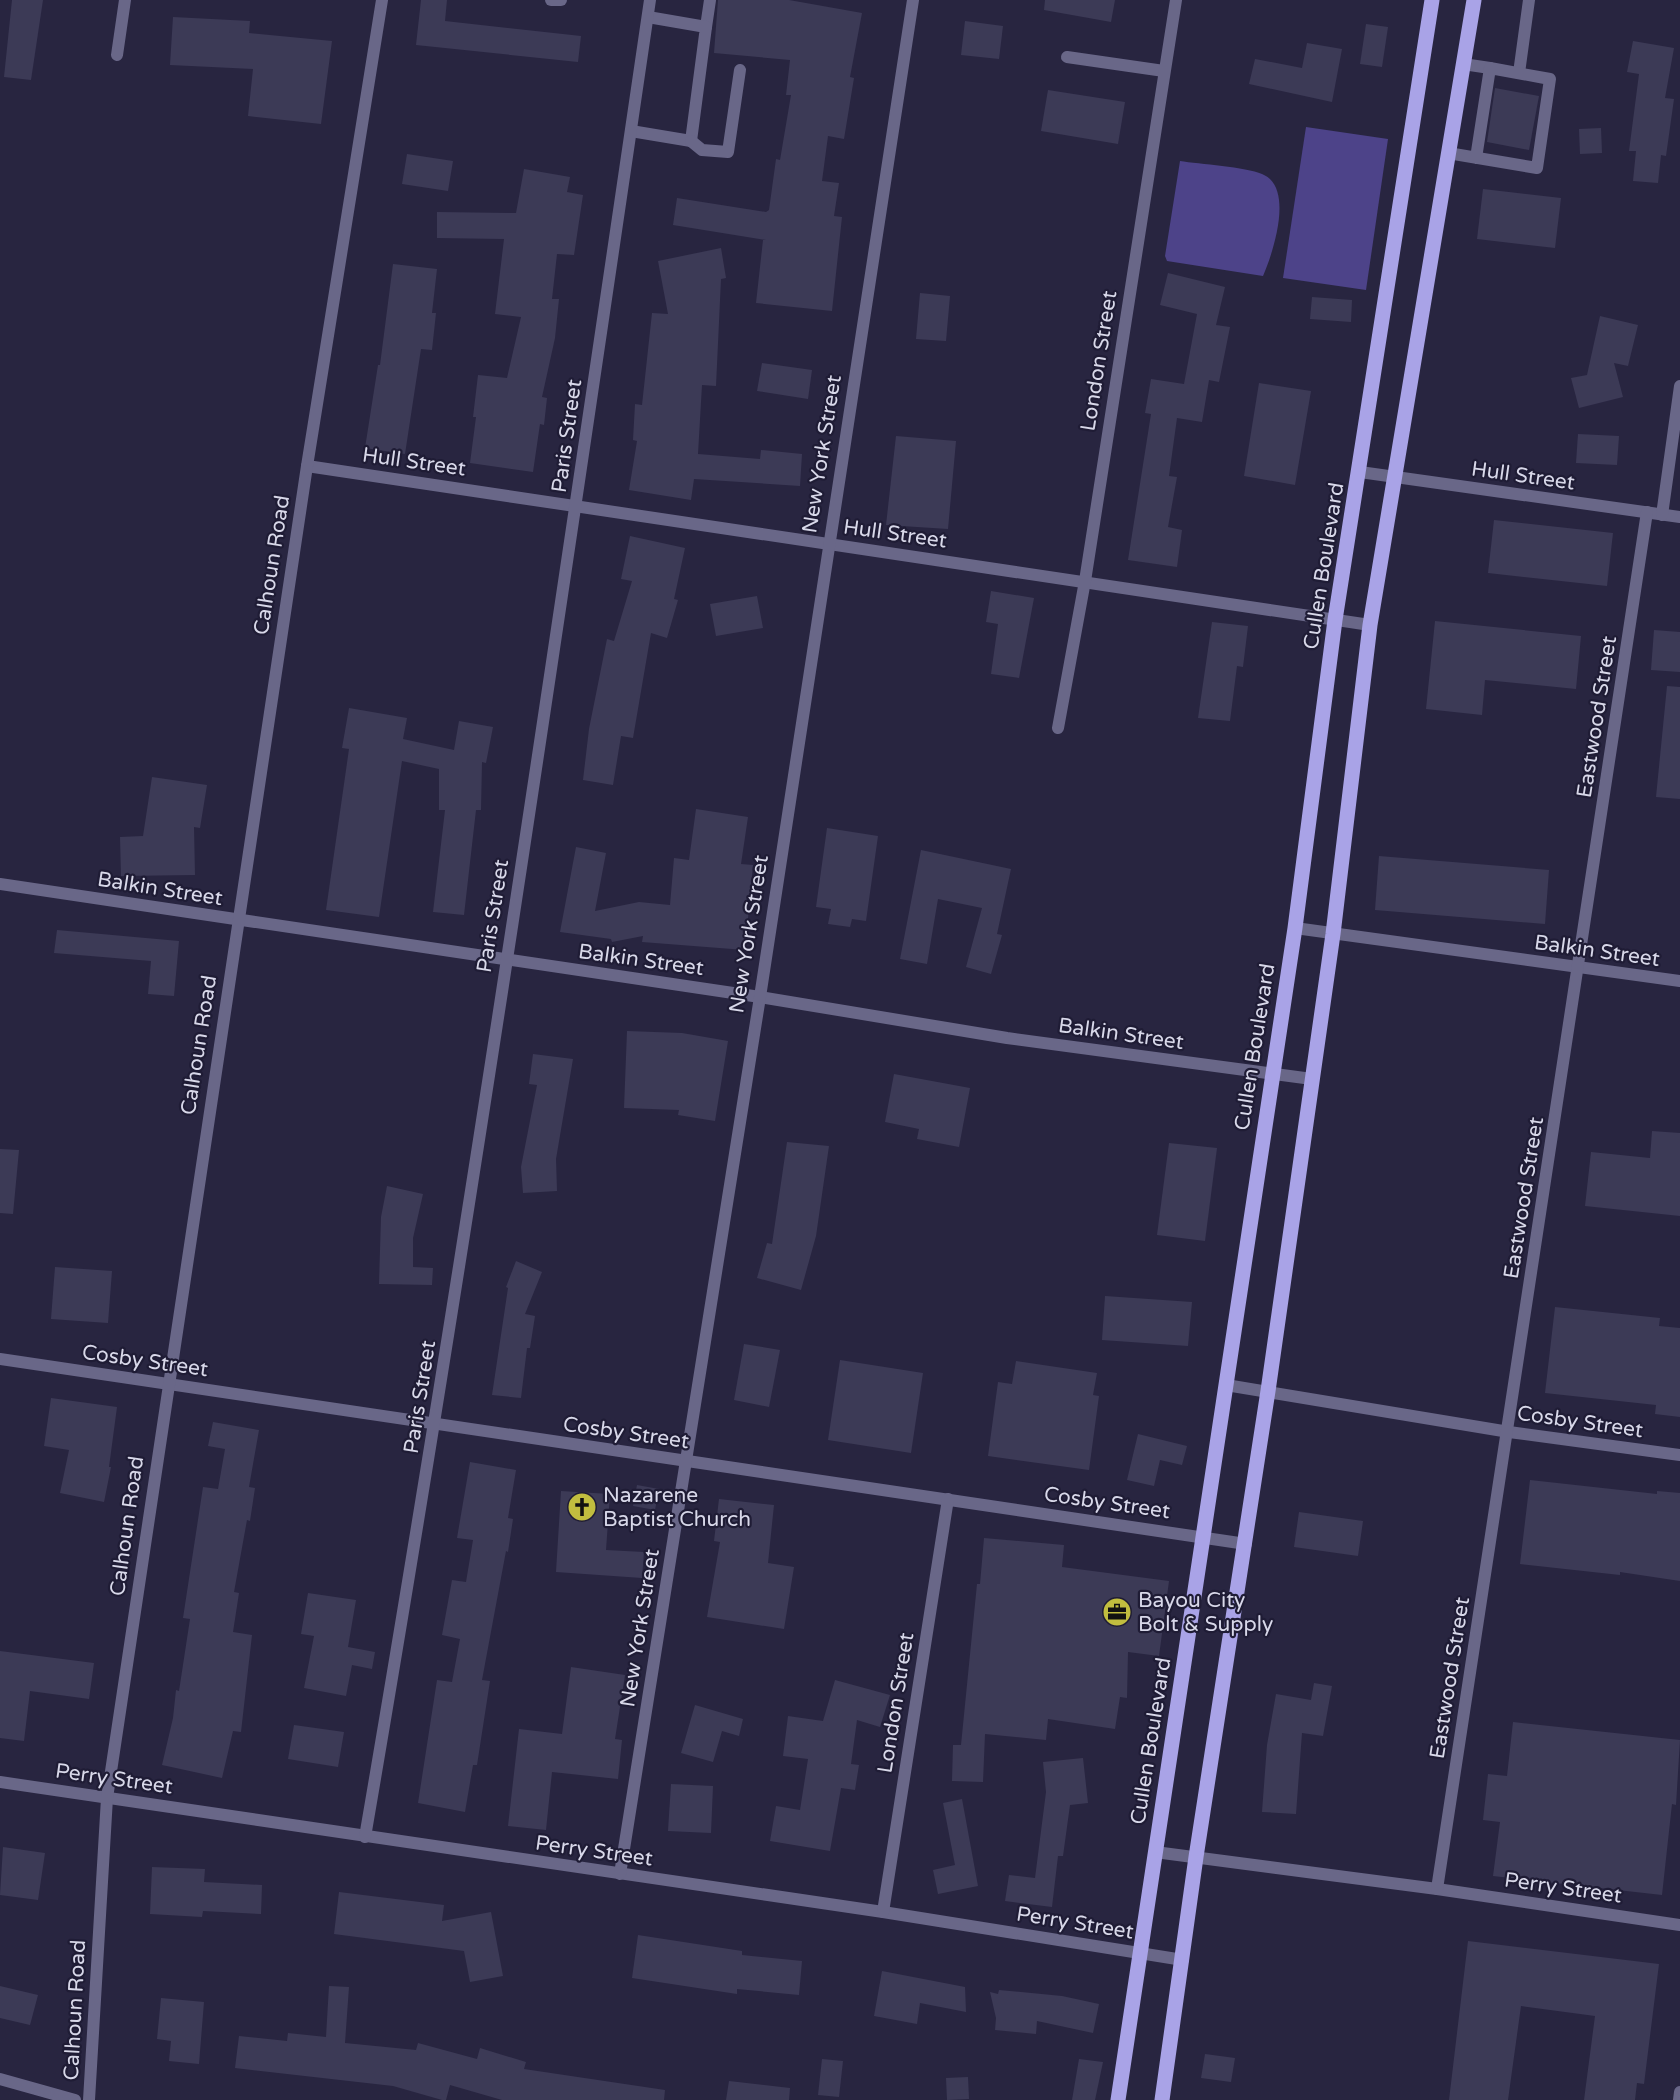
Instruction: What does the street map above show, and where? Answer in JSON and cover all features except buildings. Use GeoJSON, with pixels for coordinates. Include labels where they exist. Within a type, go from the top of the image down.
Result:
{"type":"FeatureCollection","features":[{"type":"Feature","properties":{"kind":"main road","name":"Cullen Boulevard"},"geometry":{"type":"LineString","coordinates":[[1118,2100],[1296,928],[1335,620],[1432,0]]}},
{"type":"Feature","properties":{"kind":"main road"},"geometry":{"type":"LineString","coordinates":[[1162,2100],[1196,1857],[1246,1544],[1333,934],[1370,625],[1474,0]]}},
{"type":"Feature","properties":{"kind":"street"},"geometry":{"type":"LineString","coordinates":[[117,55],[125,0]]}},
{"type":"Feature","properties":{"kind":"street","name":"Calhoun Road"},"geometry":{"type":"LineString","coordinates":[[89,2100],[107,1798],[307,466],[382,0]]}},
{"type":"Feature","properties":{"kind":"street"},"geometry":{"type":"LineString","coordinates":[[551,0],[561,0]]}},
{"type":"Feature","properties":{"kind":"street","name":"Paris Street"},"geometry":{"type":"LineString","coordinates":[[365,1837],[436,1424],[505,960],[577,506],[650,0]]}},
{"type":"Feature","properties":{"kind":"street"},"geometry":{"type":"LineString","coordinates":[[691,141],[710,0]]}},
{"type":"Feature","properties":{"kind":"street","name":"New York Street"},"geometry":{"type":"LineString","coordinates":[[620,1874],[687,1461],[914,0]]}},
{"type":"Feature","properties":{"kind":"street","name":"London Street"},"geometry":{"type":"LineString","coordinates":[[1058,728],[1085,581],[1176,0]]}},
{"type":"Feature","properties":{"kind":"street"},"geometry":{"type":"LineString","coordinates":[[1519,73],[1529,0]]}},
{"type":"Feature","properties":{"kind":"street"},"geometry":{"type":"LineString","coordinates":[[648,17],[706,27]]}},
{"type":"Feature","properties":{"kind":"street"},"geometry":{"type":"LineString","coordinates":[[1067,57],[1164,71]]}},
{"type":"Feature","properties":{"kind":"street"},"geometry":{"type":"LineString","coordinates":[[1448,153],[1537,168],[1539,122],[1550,79],[1463,64]]}},
{"type":"Feature","properties":{"kind":"street"},"geometry":{"type":"LineString","coordinates":[[1476,158],[1487,113],[1490,68]]}},
{"type":"Feature","properties":{"kind":"street"},"geometry":{"type":"LineString","coordinates":[[631,131],[691,141],[702,150],[728,152],[740,70]]}},
{"type":"Feature","properties":{"kind":"street"},"geometry":{"type":"LineString","coordinates":[[1662,515],[1680,386]]}},
{"type":"Feature","properties":{"kind":"street","name":"Hull Street"},"geometry":{"type":"LineString","coordinates":[[307,466],[1370,625]]}},
{"type":"Feature","properties":{"kind":"street","name":"Hull Street"},"geometry":{"type":"LineString","coordinates":[[1360,471],[1395,478],[1680,518]]}},
{"type":"Feature","properties":{"kind":"street","name":"Eastwood Street"},"geometry":{"type":"LineString","coordinates":[[1437,1889],[1509,1432],[1647,512]]}},
{"type":"Feature","properties":{"kind":"street","name":"Balkin Street"},"geometry":{"type":"LineString","coordinates":[[0,884],[759,997],[1014,1039],[1312,1079]]}},
{"type":"Feature","properties":{"kind":"street","name":"Balkin Street"},"geometry":{"type":"LineString","coordinates":[[1296,928],[1680,980]]}},
{"type":"Feature","properties":{"kind":"street","name":"Cosby Street"},"geometry":{"type":"LineString","coordinates":[[0,1359],[1246,1544]]}},
{"type":"Feature","properties":{"kind":"street","name":"Cosby Street"},"geometry":{"type":"LineString","coordinates":[[1226,1385],[1509,1432],[1680,1455]]}},
{"type":"Feature","properties":{"kind":"street","name":"London Street"},"geometry":{"type":"LineString","coordinates":[[883,1912],[948,1499]]}},
{"type":"Feature","properties":{"kind":"street","name":"Perry Street"},"geometry":{"type":"LineString","coordinates":[[0,1782],[883,1912],[1183,1960]]}},
{"type":"Feature","properties":{"kind":"street","name":"Perry Street"},"geometry":{"type":"LineString","coordinates":[[1155,1852],[1437,1889],[1680,1925]]}},
{"type":"Feature","properties":{"kind":"street"},"geometry":{"type":"LineString","coordinates":[[0,2079],[75,2100]]}},
{"type":"Feature","properties":{"kind":"street"},"geometry":{"type":"LineString","coordinates":[[1679,2100],[1680,2092]]}},
{"type":"Feature","properties":{"kind":"shaded area"},"geometry":{"type":"Polygon","coordinates":[[[1306,127],[1388,139],[1366,290],[1283,278],[1306,127]]]}},
{"type":"Feature","properties":{"kind":"shaded area"},"geometry":{"type":"Polygon","coordinates":[[[1180,161],[1245,169],[1262,174],[1272,181],[1277,192],[1279,221],[1272,252],[1263,276],[1167,261],[1165,256],[1180,161]]]}},
{"type":"Feature","properties":{"kind":"place","name":"Nazarene Baptist Church"},"geometry":{"type":"Point","coordinates":[582,1507]}},
{"type":"Feature","properties":{"kind":"place","name":"Bayou City Bolt & Supply"},"geometry":{"type":"Point","coordinates":[1117,1612]}}]}
